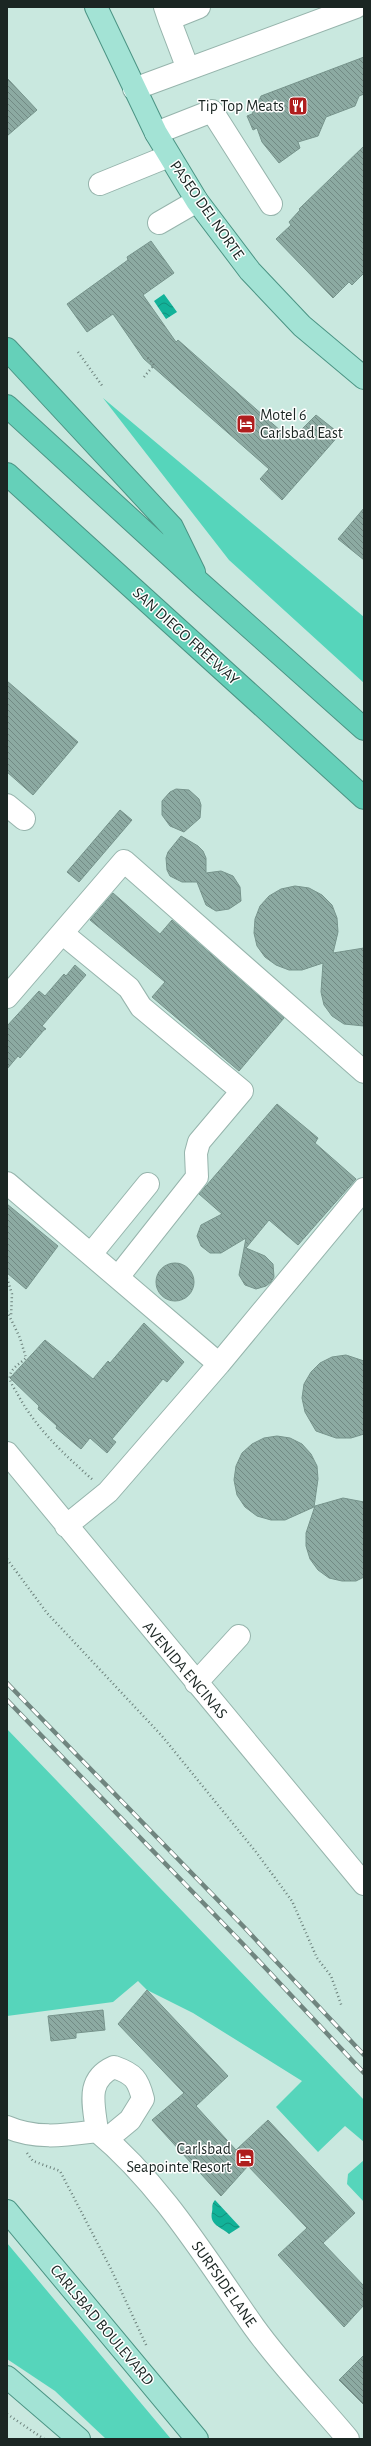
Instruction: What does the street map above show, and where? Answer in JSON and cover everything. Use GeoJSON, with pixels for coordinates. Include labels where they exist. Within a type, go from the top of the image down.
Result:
{"type":"FeatureCollection","features":[{"type":"Feature","properties":{"kind":"highway"},"geometry":{"type":"LineString","coordinates":[[7,349],[172,527],[199,582]]}},
{"type":"Feature","properties":{"kind":"highway"},"geometry":{"type":"LineString","coordinates":[[7,406],[199,582],[364,729]]}},
{"type":"Feature","properties":{"kind":"highway","name":"SAN DIEGO FREEWAY"},"geometry":{"type":"LineString","coordinates":[[7,474],[364,798]]}},
{"type":"Feature","properties":{"kind":"main road","name":"PASEO DEL NORTE"},"geometry":{"type":"LineString","coordinates":[[96,7],[156,133],[197,202],[250,271],[302,326],[364,378]]}},
{"type":"Feature","properties":{"kind":"main road","name":"CARLSBAD BOULEVARD"},"geometry":{"type":"LineString","coordinates":[[7,2211],[197,2439]]}},
{"type":"Feature","properties":{"kind":"main road"},"geometry":{"type":"LineString","coordinates":[[12,2384],[79,2439]]}},
{"type":"Feature","properties":{"kind":"street"},"geometry":{"type":"LineString","coordinates":[[188,69],[167,13],[199,7]]}},
{"type":"Feature","properties":{"kind":"street"},"geometry":{"type":"LineString","coordinates":[[134,89],[356,7]]}},
{"type":"Feature","properties":{"kind":"street"},"geometry":{"type":"LineString","coordinates":[[156,133],[212,110],[271,204]]}},
{"type":"Feature","properties":{"kind":"street"},"geometry":{"type":"LineString","coordinates":[[100,184],[169,156]]}},
{"type":"Feature","properties":{"kind":"street"},"geometry":{"type":"LineString","coordinates":[[159,224],[197,202]]}},
{"type":"Feature","properties":{"kind":"street"},"geometry":{"type":"LineString","coordinates":[[7,805],[24,819]]}},
{"type":"Feature","properties":{"kind":"street"},"geometry":{"type":"LineString","coordinates":[[7,996],[124,861],[364,1072]]}},
{"type":"Feature","properties":{"kind":"street"},"geometry":{"type":"LineString","coordinates":[[62,933],[129,988],[141,1007],[242,1091],[199,1142],[196,1153],[197,1177],[118,1277]]}},
{"type":"Feature","properties":{"kind":"street"},"geometry":{"type":"LineString","coordinates":[[7,1183],[219,1364]]}},
{"type":"Feature","properties":{"kind":"street"},"geometry":{"type":"LineString","coordinates":[[90,1254],[148,1184]]}},
{"type":"Feature","properties":{"kind":"street"},"geometry":{"type":"LineString","coordinates":[[66,1526],[108,1492],[219,1364],[364,1189]]}},
{"type":"Feature","properties":{"kind":"street","name":"AVENIDA ENCINAS"},"geometry":{"type":"LineString","coordinates":[[7,1453],[191,1678],[364,1884]]}},
{"type":"Feature","properties":{"kind":"street"},"geometry":{"type":"LineString","coordinates":[[191,1678],[234,1632]]}},
{"type":"Feature","properties":{"kind":"street","name":"SURFSIDE LANE"},"geometry":{"type":"LineString","coordinates":[[7,2127],[27,2134],[57,2137],[102,2135],[144,2175],[256,2329],[348,2439]]}},
{"type":"Feature","properties":{"kind":"path"},"geometry":{"type":"LineString","coordinates":[[78,352],[103,387]]}},
{"type":"Feature","properties":{"kind":"path"},"geometry":{"type":"LineString","coordinates":[[144,377],[154,365],[147,357]]}},
{"type":"Feature","properties":{"kind":"path"},"geometry":{"type":"LineString","coordinates":[[7,1278],[12,1294],[10,1316]]}},
{"type":"Feature","properties":{"kind":"path"},"geometry":{"type":"LineString","coordinates":[[7,1311],[26,1358],[11,1374],[10,1378],[13,1386],[27,1412],[42,1432],[99,1485]]}},
{"type":"Feature","properties":{"kind":"path"},"geometry":{"type":"LineString","coordinates":[[7,1559],[47,1613],[162,1736],[261,1858],[292,1901],[317,1958],[330,1976],[342,2007]]}},
{"type":"Feature","properties":{"kind":"path"},"geometry":{"type":"LineString","coordinates":[[25,2151],[33,2161],[60,2171],[111,2269],[149,2351]]}},
{"type":"Feature","properties":{"kind":"path"},"geometry":{"type":"LineString","coordinates":[[7,2414],[44,2439]]}},
{"type":"Feature","properties":{"kind":"shaded area"},"geometry":{"type":"Polygon","coordinates":[[[103,398],[364,617],[364,683],[229,560],[103,398]]]}},
{"type":"Feature","properties":{"kind":"shaded area"},"geometry":{"type":"Polygon","coordinates":[[[7,1729],[364,2100],[364,2142],[345,2126],[318,2152],[276,2107],[302,2081],[193,2013],[147,1990],[138,1981],[113,2002],[7,2016],[7,1729]]]}},
{"type":"Feature","properties":{"kind":"shaded area"},"geometry":{"type":"Polygon","coordinates":[[[364,2160],[364,2202],[347,2184],[348,2174],[364,2160]]]}},
{"type":"Feature","properties":{"kind":"shaded area"},"geometry":{"type":"Polygon","coordinates":[[[7,2243],[171,2439],[106,2439],[55,2391],[7,2359],[7,2243]]]}},
{"type":"Feature","properties":{"kind":"water"},"geometry":{"type":"Polygon","coordinates":[[[164,294],[177,312],[166,319],[154,301],[164,294]]]}},
{"type":"Feature","properties":{"kind":"water"},"geometry":{"type":"Polygon","coordinates":[[[215,2200],[240,2227],[229,2234],[214,2223],[212,2216],[215,2200]]]}},
{"type":"Feature","properties":{"kind":"building"},"geometry":{"type":"Polygon","coordinates":[[[364,57],[364,94],[359,96],[355,106],[326,117],[318,136],[298,142],[300,148],[279,163],[262,142],[257,128],[253,130],[247,116],[252,114],[261,96],[364,57]]]}},
{"type":"Feature","properties":{"kind":"building"},"geometry":{"type":"Polygon","coordinates":[[[7,78],[37,110],[7,136],[7,78]]]}},
{"type":"Feature","properties":{"kind":"building"},"geometry":{"type":"Polygon","coordinates":[[[364,146],[364,273],[352,285],[349,282],[333,298],[276,239],[291,225],[289,222],[300,210],[299,209],[364,146]]]}},
{"type":"Feature","properties":{"kind":"building"},"geometry":{"type":"Polygon","coordinates":[[[151,241],[174,273],[143,295],[176,342],[178,340],[291,440],[316,415],[340,434],[282,500],[260,479],[269,469],[144,359],[113,314],[87,332],[67,304],[128,260],[127,257],[151,241]]]}},
{"type":"Feature","properties":{"kind":"building"},"geometry":{"type":"Polygon","coordinates":[[[364,508],[364,560],[338,539],[364,508]]]}},
{"type":"Feature","properties":{"kind":"building"},"geometry":{"type":"Polygon","coordinates":[[[7,681],[78,742],[33,795],[7,772],[7,681]]]}},
{"type":"Feature","properties":{"kind":"building"},"geometry":{"type":"Polygon","coordinates":[[[176,789],[189,790],[199,799],[201,805],[200,818],[184,832],[170,826],[162,815],[162,801],[170,792],[176,789]]]}},
{"type":"Feature","properties":{"kind":"building"},"geometry":{"type":"Polygon","coordinates":[[[120,810],[132,820],[79,882],[67,872],[120,810]]]}},
{"type":"Feature","properties":{"kind":"building"},"geometry":{"type":"Polygon","coordinates":[[[181,836],[198,846],[203,851],[206,858],[206,873],[221,871],[233,876],[240,887],[241,901],[229,909],[216,911],[206,905],[197,882],[182,882],[170,876],[167,870],[166,858],[168,852],[181,836]]]}},
{"type":"Feature","properties":{"kind":"building"},"geometry":{"type":"Polygon","coordinates":[[[295,886],[309,888],[322,895],[332,905],[337,918],[338,932],[333,953],[364,948],[364,1026],[344,1024],[332,1016],[324,1005],[321,992],[323,963],[302,970],[289,970],[276,965],[265,957],[257,946],[254,933],[255,919],[260,906],[269,896],[281,889],[295,886]]]}},
{"type":"Feature","properties":{"kind":"building"},"geometry":{"type":"Polygon","coordinates":[[[113,893],[160,934],[172,920],[284,1018],[239,1071],[152,997],[165,982],[90,920],[113,893]]]}},
{"type":"Feature","properties":{"kind":"building"},"geometry":{"type":"Polygon","coordinates":[[[75,965],[86,975],[42,1026],[46,1029],[20,1058],[18,1056],[7,1069],[7,1026],[39,991],[45,996],[64,974],[66,976],[75,965]]]}},
{"type":"Feature","properties":{"kind":"building"},"geometry":{"type":"Polygon","coordinates":[[[277,1104],[318,1138],[315,1143],[356,1179],[298,1245],[269,1220],[246,1248],[265,1256],[273,1264],[274,1277],[271,1282],[266,1286],[256,1289],[245,1285],[239,1275],[246,1238],[221,1253],[210,1253],[201,1246],[197,1236],[201,1225],[222,1214],[199,1194],[277,1104]]]}},
{"type":"Feature","properties":{"kind":"building"},"geometry":{"type":"Polygon","coordinates":[[[7,1204],[58,1246],[26,1289],[7,1273],[7,1204]]]}},
{"type":"Feature","properties":{"kind":"building"},"geometry":{"type":"Polygon","coordinates":[[[175,1263],[188,1269],[194,1282],[188,1295],[175,1301],[162,1295],[156,1282],[162,1269],[175,1263]]]}},
{"type":"Feature","properties":{"kind":"building"},"geometry":{"type":"Polygon","coordinates":[[[144,1323],[184,1362],[167,1382],[163,1379],[112,1439],[116,1442],[107,1453],[90,1438],[81,1449],[56,1428],[57,1426],[38,1409],[39,1406],[10,1378],[45,1340],[93,1379],[108,1361],[110,1363],[144,1323]]]}},
{"type":"Feature","properties":{"kind":"building"},"geometry":{"type":"Polygon","coordinates":[[[346,1355],[364,1361],[364,1434],[351,1438],[336,1438],[316,1431],[305,1412],[302,1398],[304,1384],[311,1372],[320,1363],[332,1357],[346,1355]]]}},
{"type":"Feature","properties":{"kind":"building"},"geometry":{"type":"Polygon","coordinates":[[[277,1436],[290,1438],[302,1444],[311,1454],[317,1466],[318,1479],[314,1507],[285,1520],[271,1520],[257,1516],[245,1507],[237,1495],[234,1480],[236,1466],[242,1453],[252,1444],[264,1438],[277,1436]]]}},
{"type":"Feature","properties":{"kind":"building"},"geometry":{"type":"Polygon","coordinates":[[[343,1498],[364,1502],[364,1577],[356,1581],[342,1581],[329,1578],[318,1570],[310,1559],[306,1546],[306,1533],[315,1506],[343,1498]]]}},
{"type":"Feature","properties":{"kind":"building","name":"Carlsbad Seapointe Resort"},"geometry":{"type":"Polygon","coordinates":[[[147,1990],[228,2076],[196,2106],[236,2150],[268,2120],[355,2213],[323,2243],[364,2286],[364,2305],[344,2327],[278,2255],[307,2228],[248,2166],[221,2196],[152,2120],[184,2093],[118,2024],[147,1990]]]}},
{"type":"Feature","properties":{"kind":"building"},"geometry":{"type":"Polygon","coordinates":[[[103,2010],[105,2030],[76,2033],[76,2038],[51,2041],[48,2016],[103,2010]]]}},
{"type":"Feature","properties":{"kind":"building"},"geometry":{"type":"Polygon","coordinates":[[[364,2355],[364,2405],[339,2380],[364,2355]]]}},
{"type":"Feature","properties":{"kind":"railway"},"geometry":{"type":"LineString","coordinates":[[7,1683],[244,1927],[364,2055]]}},
{"type":"Feature","properties":{"kind":"railway"},"geometry":{"type":"LineString","coordinates":[[7,1700],[242,1943],[364,2073]]}},
{"type":"Feature","properties":{"kind":"place","name":"Tip Top Meats"},"geometry":{"type":"Point","coordinates":[298,106]}},
{"type":"Feature","properties":{"kind":"place","name":"Motel 6 Carlsbad East"},"geometry":{"type":"Point","coordinates":[246,424]}},
{"type":"Feature","properties":{"kind":"place","name":"Carlsbad Seapointe Resort"},"geometry":{"type":"Point","coordinates":[245,2158]}}]}
